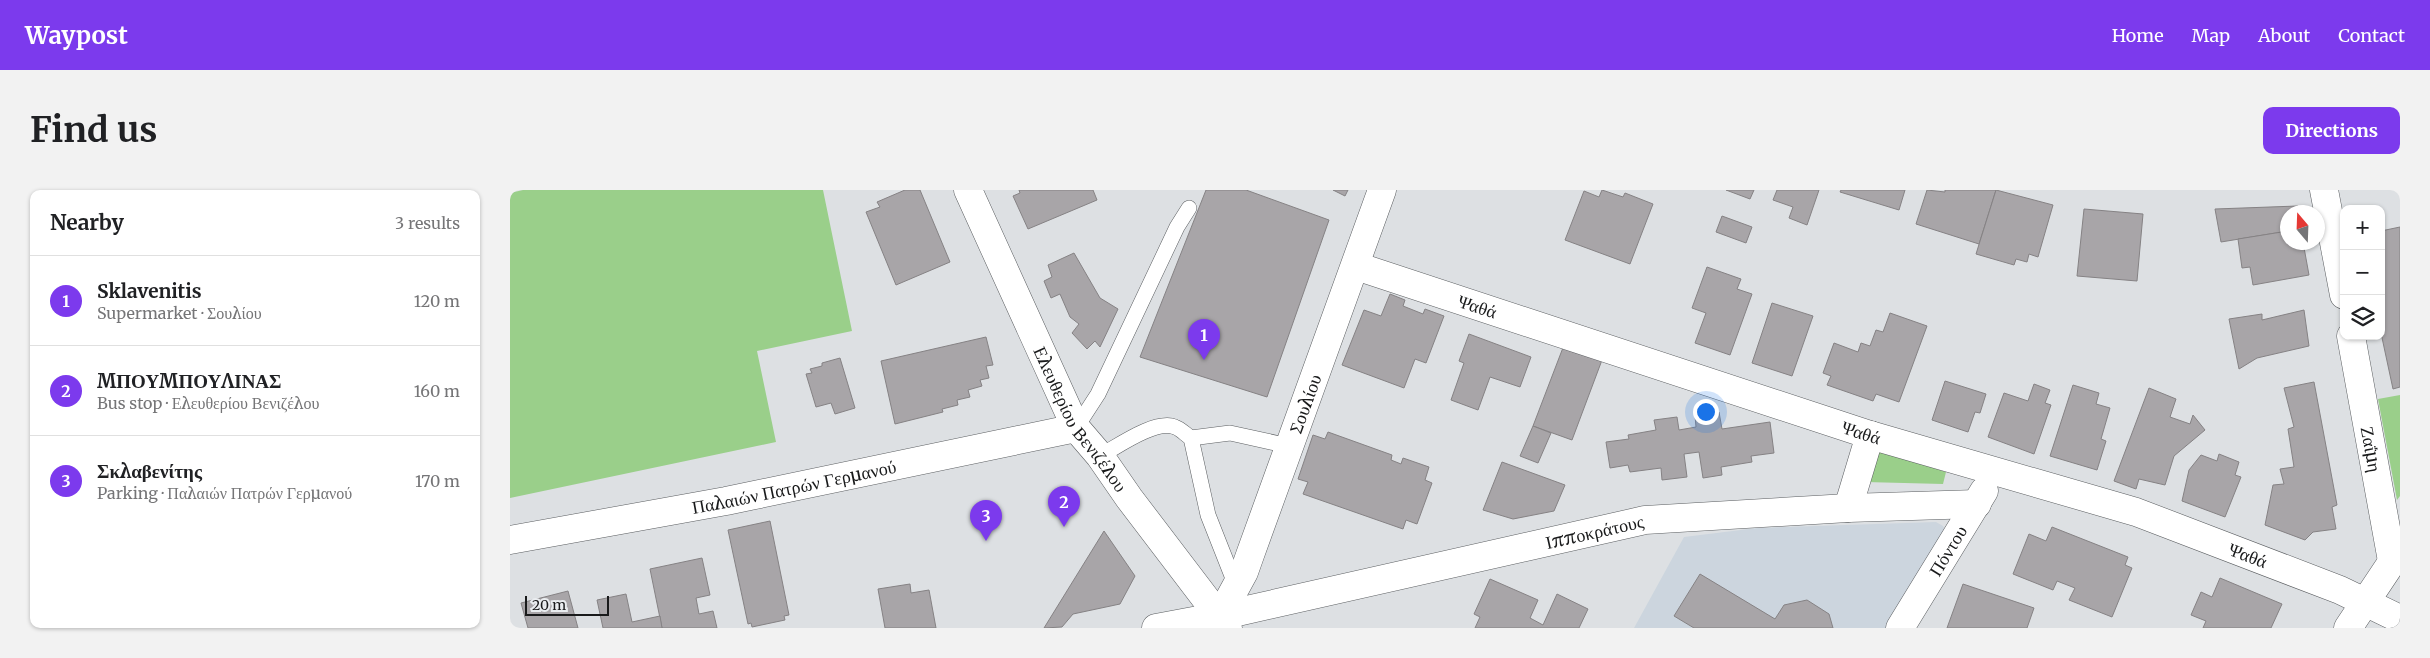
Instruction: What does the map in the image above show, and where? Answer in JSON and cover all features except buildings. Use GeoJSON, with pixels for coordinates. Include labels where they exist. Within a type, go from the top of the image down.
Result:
{"type":"FeatureCollection","features":[{"type":"Feature","properties":{"kind":"street","name":"Ελευθερίου Βενιζέλου"},"geometry":{"type":"LineString","coordinates":[[968,190],[1076,428],[1100,456],[1224,622]]}},
{"type":"Feature","properties":{"kind":"street","name":"Σουλίου"},"geometry":{"type":"LineString","coordinates":[[1224,622],[1356,266],[1382,190]]}},
{"type":"Feature","properties":{"kind":"street"},"geometry":{"type":"LineString","coordinates":[[2324,190],[2340,274]]}},
{"type":"Feature","properties":{"kind":"street","name":"Ψαθά"},"geometry":{"type":"LineString","coordinates":[[1356,266],[1870,435],[2136,512],[2366,602]]}},
{"type":"Feature","properties":{"kind":"street","name":"Ζαΐμη"},"geometry":{"type":"LineString","coordinates":[[2353,340],[2396,555]]}},
{"type":"Feature","properties":{"kind":"street","name":"Παλαιών Πατρών Γερμανού"},"geometry":{"type":"LineString","coordinates":[[510,540],[726,501],[1076,428]]}},
{"type":"Feature","properties":{"kind":"street"},"geometry":{"type":"LineString","coordinates":[[1848,508],[1870,435]]}},
{"type":"Feature","properties":{"kind":"street","name":"Πόντου"},"geometry":{"type":"LineString","coordinates":[[1900,628],[1977,504],[1993,472]]}},
{"type":"Feature","properties":{"kind":"street","name":"Ιπποκράτους"},"geometry":{"type":"LineString","coordinates":[[1156,628],[1224,622],[1645,520],[1848,508],[1977,504]]}},
{"type":"Feature","properties":{"kind":"street"},"geometry":{"type":"LineString","coordinates":[[2348,628],[2396,555]]}},
{"type":"Feature","properties":{"kind":"street"},"geometry":{"type":"LineString","coordinates":[[2366,602],[2400,619]]}},
{"type":"Feature","properties":{"kind":"lane"},"geometry":{"type":"LineString","coordinates":[[1076,428],[1098,394],[1157,268],[1189,208]]}},
{"type":"Feature","properties":{"kind":"lane"},"geometry":{"type":"LineString","coordinates":[[1100,456],[1152,428],[1164,425],[1176,427],[1191,438],[1208,515],[1236,586]]}},
{"type":"Feature","properties":{"kind":"lane"},"geometry":{"type":"LineString","coordinates":[[1191,438],[1230,433],[1289,446]]}},
{"type":"Feature","properties":{"kind":"shaded area"},"geometry":{"type":"Polygon","coordinates":[[[1936,522],[1943,526],[1946,532],[1889,628],[1634,628],[1684,537],[1757,528],[1936,522]]]}},
{"type":"Feature","properties":{"kind":"green space"},"geometry":{"type":"Polygon","coordinates":[[[523,190],[823,190],[852,331],[757,351],[776,442],[510,498],[510,193],[523,190]]]}},
{"type":"Feature","properties":{"kind":"green space"},"geometry":{"type":"Polygon","coordinates":[[[2400,395],[2400,496],[2397,500],[2378,399],[2400,395]]]}},
{"type":"Feature","properties":{"kind":"green space"},"geometry":{"type":"Polygon","coordinates":[[[1876,449],[1946,472],[1943,484],[1865,482],[1876,449]]]}},
{"type":"Feature","properties":{"kind":"place","name":"Sklavenitis"},"geometry":{"type":"Point","coordinates":[1204,360]}},
{"type":"Feature","properties":{"kind":"place","name":"ΜΠΟΥΜΠΟΥΛΙΝΑΣ"},"geometry":{"type":"Point","coordinates":[1064,527]}},
{"type":"Feature","properties":{"kind":"place","name":"Σκλαβενίτης"},"geometry":{"type":"Point","coordinates":[986,541]}}]}
